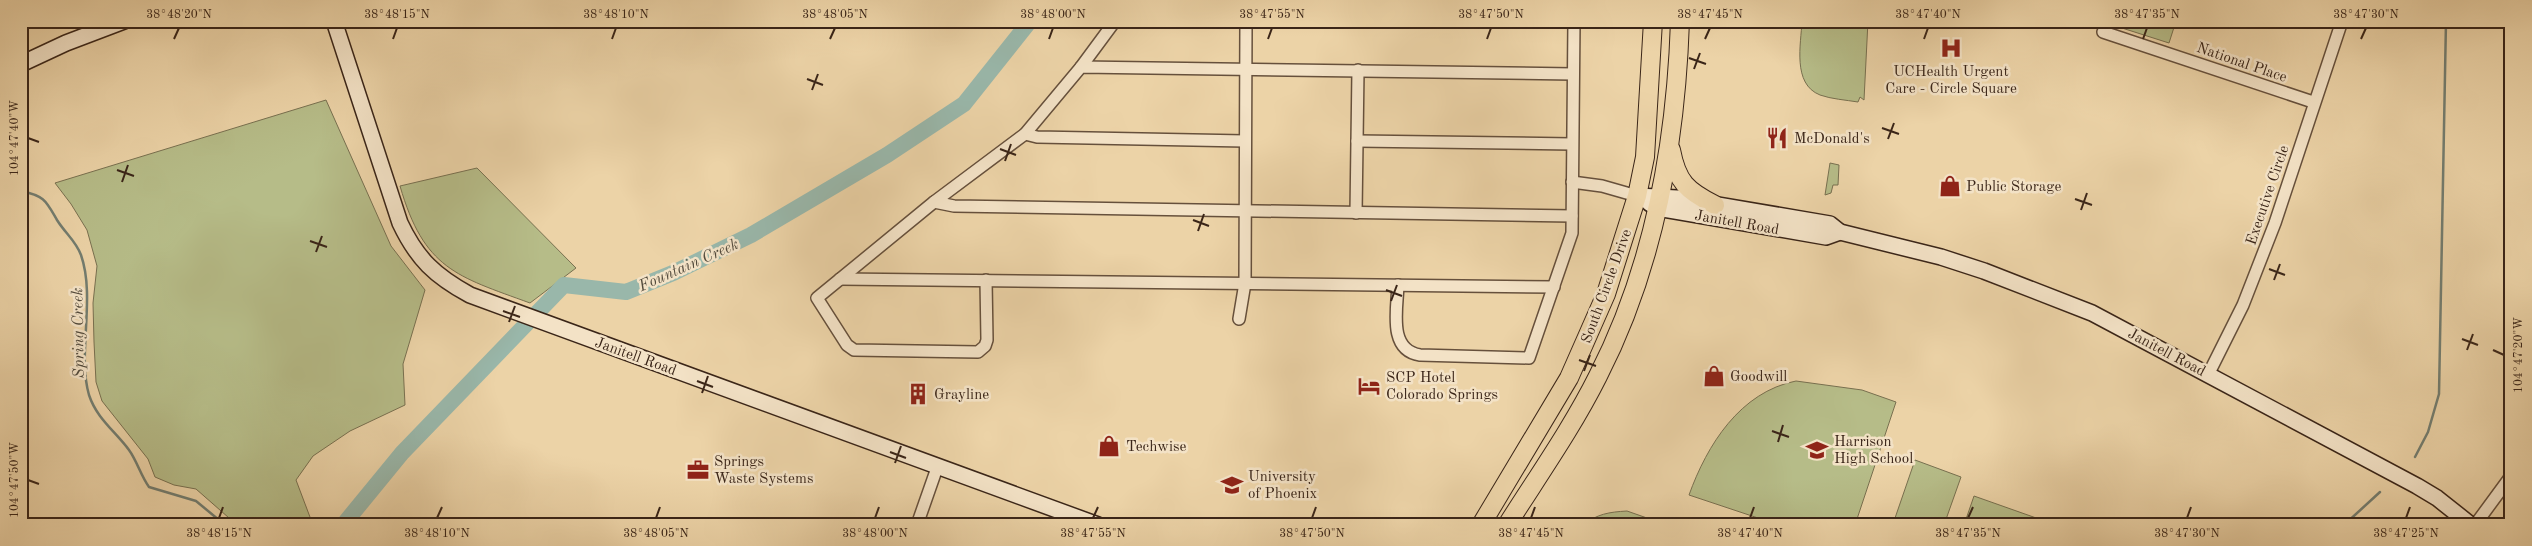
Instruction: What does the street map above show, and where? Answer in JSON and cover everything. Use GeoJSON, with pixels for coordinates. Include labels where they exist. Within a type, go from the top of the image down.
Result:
{"type":"FeatureCollection","features":[{"type":"Feature","properties":{"kind":"main road","name":"South Circle Drive"},"geometry":{"type":"LineString","coordinates":[[1480,525],[1548,415],[1576,363],[1606,294],[1637,196],[1646,150],[1653,21]]}},
{"type":"Feature","properties":{"kind":"main road","name":"South Circle Drive"},"geometry":{"type":"LineString","coordinates":[[1507,525],[1572,422],[1598,376],[1634,289],[1658,202],[1670,144],[1676,101],[1680,21]]}},
{"type":"Feature","properties":{"kind":"main road"},"geometry":{"type":"LineString","coordinates":[[1670,144],[1681,181],[1691,192],[1715,205]]}},
{"type":"Feature","properties":{"kind":"street"},"geometry":{"type":"LineString","coordinates":[[21,64],[73,40],[124,21]]}},
{"type":"Feature","properties":{"kind":"street","name":"Janitell Road"},"geometry":{"type":"LineString","coordinates":[[334,21],[393,204],[415,252],[434,272],[470,295],[1098,525]]}},
{"type":"Feature","properties":{"kind":"street"},"geometry":{"type":"LineString","coordinates":[[986,280],[987,340],[985,346],[978,352],[850,348],[817,298],[934,202],[1025,134],[1081,67],[1115,21]]}},
{"type":"Feature","properties":{"kind":"street"},"geometry":{"type":"LineString","coordinates":[[1239,319],[1245,283],[1246,21]]}},
{"type":"Feature","properties":{"kind":"street"},"geometry":{"type":"LineString","coordinates":[[1398,285],[1397,331],[1398,339],[1406,351],[1420,355],[1529,358],[1570,240],[1572,216],[1574,21]]}},
{"type":"Feature","properties":{"kind":"street","name":"Executive Circle"},"geometry":{"type":"LineString","coordinates":[[2208,373],[2231,331],[2258,269],[2342,21]]}},
{"type":"Feature","properties":{"kind":"street","name":"National Place"},"geometry":{"type":"LineString","coordinates":[[2103,32],[2313,102]]}},
{"type":"Feature","properties":{"kind":"street"},"geometry":{"type":"LineString","coordinates":[[1081,67],[1573,74]]}},
{"type":"Feature","properties":{"kind":"street"},"geometry":{"type":"LineString","coordinates":[[1356,213],[1358,70]]}},
{"type":"Feature","properties":{"kind":"street"},"geometry":{"type":"LineString","coordinates":[[1025,134],[1037,137],[1245,140]]}},
{"type":"Feature","properties":{"kind":"street"},"geometry":{"type":"LineString","coordinates":[[1357,141],[1572,144]]}},
{"type":"Feature","properties":{"kind":"street","name":"Janitell Road"},"geometry":{"type":"LineString","coordinates":[[1572,182],[1602,186],[1658,202],[1826,237],[1840,232]]}},
{"type":"Feature","properties":{"kind":"street"},"geometry":{"type":"LineString","coordinates":[[934,202],[954,206],[1572,216]]}},
{"type":"Feature","properties":{"kind":"street","name":"Janitell Road"},"geometry":{"type":"LineString","coordinates":[[1658,202],[1715,205],[1830,224],[1840,232],[1941,257],[2019,283],[2092,313],[2208,373],[2417,486],[2437,498],[2471,525]]}},
{"type":"Feature","properties":{"kind":"street"},"geometry":{"type":"LineString","coordinates":[[840,279],[1554,287]]}},
{"type":"Feature","properties":{"kind":"street"},"geometry":{"type":"LineString","coordinates":[[917,525],[938,465]]}},
{"type":"Feature","properties":{"kind":"street"},"geometry":{"type":"LineString","coordinates":[[2475,525],[2511,476]]}},
{"type":"Feature","properties":{"kind":"street"},"geometry":{"type":"LineString","coordinates":[[758,525],[778,525]]}},
{"type":"Feature","properties":{"kind":"green space"},"geometry":{"type":"Polygon","coordinates":[[[1802,21],[1868,21],[1864,100],[1860,97],[1858,102],[1834,98],[1820,95],[1811,90],[1805,82],[1800,63],[1802,21]]]}},
{"type":"Feature","properties":{"kind":"green space"},"geometry":{"type":"Polygon","coordinates":[[[2100,21],[2176,21],[2169,43],[2100,21]]]}},
{"type":"Feature","properties":{"kind":"green space"},"geometry":{"type":"Polygon","coordinates":[[[326,100],[391,246],[425,290],[403,364],[405,405],[350,431],[313,456],[296,480],[313,525],[237,525],[196,489],[174,485],[155,477],[148,459],[102,401],[96,382],[94,342],[93,303],[97,266],[87,230],[55,183],[326,100]]]}},
{"type":"Feature","properties":{"kind":"green space"},"geometry":{"type":"Polygon","coordinates":[[[1830,163],[1839,165],[1838,185],[1833,185],[1831,193],[1825,195],[1830,163]]]}},
{"type":"Feature","properties":{"kind":"green space"},"geometry":{"type":"Polygon","coordinates":[[[477,168],[576,268],[530,303],[482,285],[446,266],[420,236],[409,214],[400,186],[477,168]]]}},
{"type":"Feature","properties":{"kind":"green space"},"geometry":{"type":"Polygon","coordinates":[[[1796,381],[1862,390],[1896,402],[1855,525],[1779,525],[1689,495],[1705,458],[1728,423],[1758,396],[1776,387],[1796,381]]]}},
{"type":"Feature","properties":{"kind":"green space"},"geometry":{"type":"Polygon","coordinates":[[[1915,460],[1961,477],[1944,525],[1904,525],[1894,521],[1915,460]]]}},
{"type":"Feature","properties":{"kind":"green space"},"geometry":{"type":"Polygon","coordinates":[[[1974,496],[2056,525],[1964,525],[1974,496]]]}},
{"type":"Feature","properties":{"kind":"green space"},"geometry":{"type":"Polygon","coordinates":[[[1627,511],[1667,525],[1583,525],[1593,518],[1604,514],[1627,511]]]}},
{"type":"Feature","properties":{"kind":"waterway","name":"Fountain Creek"},"geometry":{"type":"LineString","coordinates":[[343,525],[402,453],[564,285],[626,292],[673,273],[751,235],[887,155],[964,104],[1030,21]]}},
{"type":"Feature","properties":{"kind":"waterway"},"geometry":{"type":"LineString","coordinates":[[2415,457],[2428,432],[2439,394],[2446,21]]}},
{"type":"Feature","properties":{"kind":"waterway","name":"Spring Creek"},"geometry":{"type":"LineString","coordinates":[[21,191],[44,200],[81,255],[87,289],[86,379],[92,403],[129,450],[149,487],[196,501],[225,525]]}},
{"type":"Feature","properties":{"kind":"waterway"},"geometry":{"type":"LineString","coordinates":[[2344,525],[2380,492]]}},
{"type":"Feature","properties":{"kind":"place","name":"UCHealth Urgent Care - Circle Square"},"geometry":{"type":"Point","coordinates":[1951,48]}},
{"type":"Feature","properties":{"kind":"place","name":"McDonald's"},"geometry":{"type":"Point","coordinates":[1777,138]}},
{"type":"Feature","properties":{"kind":"place","name":"Public Storage"},"geometry":{"type":"Point","coordinates":[1950,186]}},
{"type":"Feature","properties":{"kind":"place","name":"Goodwill"},"geometry":{"type":"Point","coordinates":[1714,376]}},
{"type":"Feature","properties":{"kind":"place","name":"SCP Hotel Colorado Springs"},"geometry":{"type":"Point","coordinates":[1369,386]}},
{"type":"Feature","properties":{"kind":"place","name":"Grayline"},"geometry":{"type":"Point","coordinates":[918,394]}},
{"type":"Feature","properties":{"kind":"place","name":"Techwise"},"geometry":{"type":"Point","coordinates":[1109,446]}},
{"type":"Feature","properties":{"kind":"place","name":"Harrison High School"},"geometry":{"type":"Point","coordinates":[1817,450]}},
{"type":"Feature","properties":{"kind":"place","name":"Springs Waste Systems"},"geometry":{"type":"Point","coordinates":[698,470]}},
{"type":"Feature","properties":{"kind":"place","name":"University of Phoenix"},"geometry":{"type":"Point","coordinates":[1232,485]}}]}
